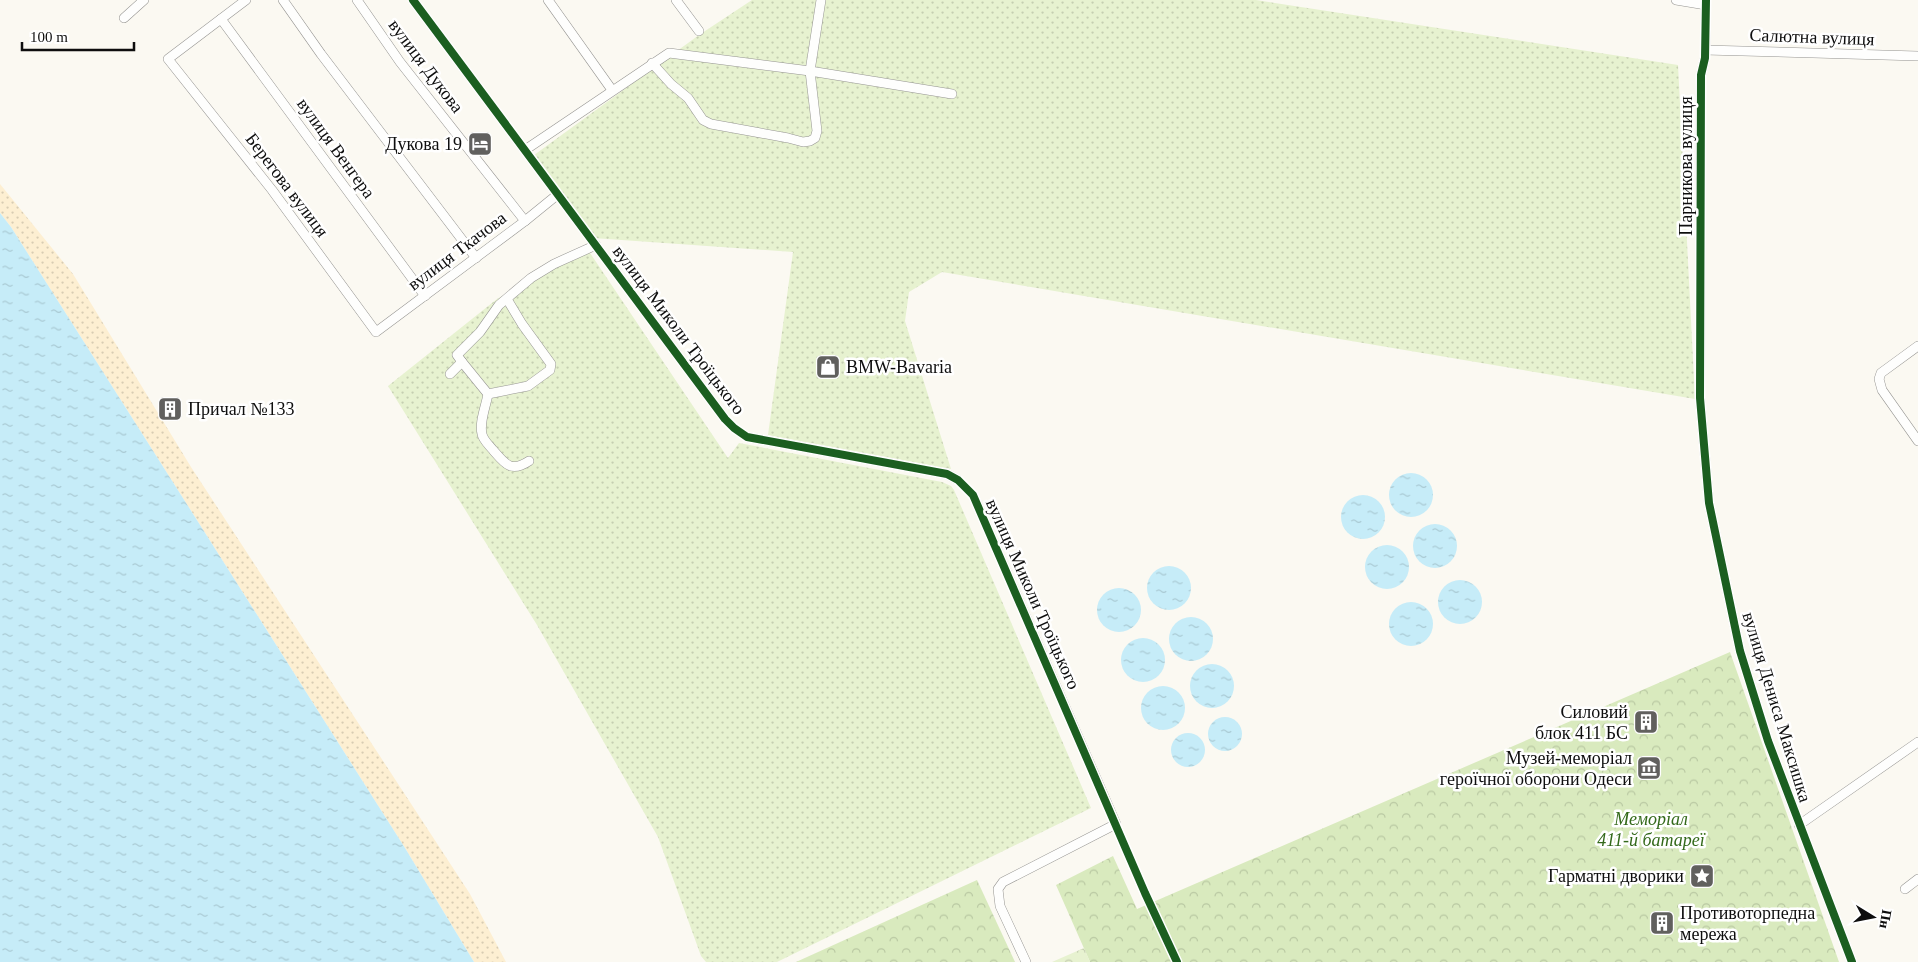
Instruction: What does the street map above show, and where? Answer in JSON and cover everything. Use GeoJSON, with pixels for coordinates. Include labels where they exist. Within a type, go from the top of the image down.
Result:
{"type":"FeatureCollection","features":[{"type":"Feature","properties":{"kind":"street"},"geometry":{"type":"LineString","coordinates":[[124,18],[144,0]]}},
{"type":"Feature","properties":{"kind":"street"},"geometry":{"type":"LineString","coordinates":[[221,19],[246,0]]}},
{"type":"Feature","properties":{"kind":"street"},"geometry":{"type":"LineString","coordinates":[[283,0],[321,54],[476,258]]}},
{"type":"Feature","properties":{"kind":"street","name":"вулиця Дукова"},"geometry":{"type":"LineString","coordinates":[[357,0],[400,62],[525,221]]}},
{"type":"Feature","properties":{"kind":"street","name":"вулиця Миколи Троїцького"},"geometry":{"type":"LineString","coordinates":[[413,0],[557,195],[725,419],[734,428],[747,437],[947,474],[967,487],[978,503],[1116,824],[1003,882],[998,889],[1000,906],[1026,962]]}},
{"type":"Feature","properties":{"kind":"street"},"geometry":{"type":"LineString","coordinates":[[548,0],[612,90]]}},
{"type":"Feature","properties":{"kind":"street"},"geometry":{"type":"LineString","coordinates":[[676,0],[699,31]]}},
{"type":"Feature","properties":{"kind":"street"},"geometry":{"type":"LineString","coordinates":[[652,64],[688,98],[703,120],[711,124],[803,142],[810,141],[815,138],[817,131],[810,71],[821,0]]}},
{"type":"Feature","properties":{"kind":"street"},"geometry":{"type":"LineString","coordinates":[[1676,0],[1706,2]]}},
{"type":"Feature","properties":{"kind":"street","name":"Парникова вулиця"},"geometry":{"type":"LineString","coordinates":[[1701,333],[1701,76],[1705,50],[1706,2]]}},
{"type":"Feature","properties":{"kind":"street","name":"Берегова вулиця"},"geometry":{"type":"LineString","coordinates":[[221,19],[168,60],[272,190],[376,332]]}},
{"type":"Feature","properties":{"kind":"street","name":"вулиця Венгера"},"geometry":{"type":"LineString","coordinates":[[221,19],[425,296]]}},
{"type":"Feature","properties":{"kind":"street","name":"Салютна вулиця"},"geometry":{"type":"LineString","coordinates":[[1705,50],[1918,56]]}},
{"type":"Feature","properties":{"kind":"street"},"geometry":{"type":"LineString","coordinates":[[525,150],[669,53],[810,71],[952,94]]}},
{"type":"Feature","properties":{"kind":"street","name":"вулиця Ткачова"},"geometry":{"type":"LineString","coordinates":[[376,332],[557,195]]}},
{"type":"Feature","properties":{"kind":"street"},"geometry":{"type":"LineString","coordinates":[[488,394],[457,355],[480,332],[499,304],[531,278],[554,264],[596,245]]}},
{"type":"Feature","properties":{"kind":"street"},"geometry":{"type":"LineString","coordinates":[[488,394],[531,385],[550,370],[551,367],[551,364],[522,324],[507,299]]}},
{"type":"Feature","properties":{"kind":"street","name":"вулиця Дениса Максишка"},"geometry":{"type":"LineString","coordinates":[[1701,333],[1700,407],[1709,503],[1719,559],[1740,651],[1768,741],[1852,962]]}},
{"type":"Feature","properties":{"kind":"street"},"geometry":{"type":"LineString","coordinates":[[1918,346],[1881,373],[1879,378],[1882,390],[1918,441]]}},
{"type":"Feature","properties":{"kind":"street"},"geometry":{"type":"LineString","coordinates":[[450,374],[462,362]]}},
{"type":"Feature","properties":{"kind":"street"},"geometry":{"type":"LineString","coordinates":[[488,394],[481,429],[484,439],[508,466],[522,466],[529,461]]}},
{"type":"Feature","properties":{"kind":"street"},"geometry":{"type":"LineString","coordinates":[[1799,825],[1918,742]]}},
{"type":"Feature","properties":{"kind":"street"},"geometry":{"type":"LineString","coordinates":[[1905,889],[1918,879]]}},
{"type":"Feature","properties":{"kind":"green space"},"geometry":{"type":"Polygon","coordinates":[[[752,0],[1256,0],[1678,65],[1695,399],[942,272],[909,292],[905,321],[951,469],[768,435],[793,252],[593,238],[530,158],[699,35],[752,0]]]}},
{"type":"Feature","properties":{"kind":"green space"},"geometry":{"type":"Polygon","coordinates":[[[586,247],[728,458],[739,443],[942,482],[951,486],[1091,808],[777,962],[706,962],[701,956],[658,837],[537,625],[388,386],[497,299],[586,247]]]}},
{"type":"Feature","properties":{"kind":"green space","name":"Меморіал 411-й батареї"},"geometry":{"type":"Polygon","coordinates":[[[1730,652],[1839,962],[1090,962],[1056,885],[1113,856],[1137,909],[1730,652]]]}},
{"type":"Feature","properties":{"kind":"green space"},"geometry":{"type":"Polygon","coordinates":[[[977,880],[1015,962],[796,962],[977,880]]]}},
{"type":"Feature","properties":{"kind":"green space"},"geometry":{"type":"Polygon","coordinates":[[[1084,948],[1090,962],[1052,962],[1084,948]]]}},
{"type":"Feature","properties":{"kind":"sand"},"geometry":{"type":"Polygon","coordinates":[[[0,184],[73,274],[191,467],[470,894],[506,962],[474,962],[405,848],[11,227],[0,213],[0,184]]]}},
{"type":"Feature","properties":{"kind":"water"},"geometry":{"type":"Polygon","coordinates":[[[0,213],[11,227],[405,848],[474,962],[0,962],[0,213]]]}},
{"type":"Feature","properties":{"kind":"water"},"geometry":{"type":"Polygon","coordinates":[[[1415,473],[1427,479],[1432,486],[1432,504],[1427,511],[1420,516],[1407,517],[1399,514],[1392,507],[1389,491],[1392,483],[1399,476],[1415,473]]]}},
{"type":"Feature","properties":{"kind":"water"},"geometry":{"type":"Polygon","coordinates":[[[1367,495],[1379,501],[1384,508],[1384,526],[1379,533],[1372,538],[1359,539],[1351,536],[1344,529],[1341,513],[1344,505],[1351,498],[1367,495]]]}},
{"type":"Feature","properties":{"kind":"water"},"geometry":{"type":"Polygon","coordinates":[[[1439,524],[1451,530],[1456,537],[1456,555],[1451,562],[1444,567],[1431,568],[1423,565],[1416,558],[1413,542],[1416,534],[1423,527],[1439,524]]]}},
{"type":"Feature","properties":{"kind":"water"},"geometry":{"type":"Polygon","coordinates":[[[1391,545],[1403,551],[1408,558],[1408,576],[1403,583],[1396,588],[1383,589],[1375,586],[1368,579],[1365,563],[1368,555],[1375,548],[1391,545]]]}},
{"type":"Feature","properties":{"kind":"water"},"geometry":{"type":"Polygon","coordinates":[[[1173,566],[1185,572],[1190,579],[1190,597],[1185,604],[1178,609],[1165,610],[1157,607],[1150,600],[1147,584],[1150,576],[1157,569],[1173,566]]]}},
{"type":"Feature","properties":{"kind":"water"},"geometry":{"type":"Polygon","coordinates":[[[1464,580],[1476,586],[1481,593],[1481,611],[1476,618],[1469,623],[1456,624],[1448,621],[1441,614],[1438,598],[1441,590],[1448,583],[1464,580]]]}},
{"type":"Feature","properties":{"kind":"water"},"geometry":{"type":"Polygon","coordinates":[[[1123,588],[1135,594],[1140,601],[1140,619],[1135,626],[1128,631],[1115,632],[1107,629],[1100,622],[1097,606],[1100,598],[1107,591],[1123,588]]]}},
{"type":"Feature","properties":{"kind":"water"},"geometry":{"type":"Polygon","coordinates":[[[1415,602],[1427,608],[1432,615],[1432,633],[1427,640],[1420,645],[1407,646],[1399,643],[1392,636],[1389,620],[1392,612],[1399,605],[1415,602]]]}},
{"type":"Feature","properties":{"kind":"water"},"geometry":{"type":"Polygon","coordinates":[[[1195,617],[1207,623],[1212,630],[1212,648],[1207,655],[1200,660],[1187,661],[1179,658],[1172,651],[1169,635],[1172,627],[1179,620],[1195,617]]]}},
{"type":"Feature","properties":{"kind":"water"},"geometry":{"type":"Polygon","coordinates":[[[1147,638],[1159,644],[1164,651],[1164,669],[1159,676],[1152,681],[1139,682],[1131,679],[1124,672],[1121,656],[1124,648],[1131,641],[1147,638]]]}},
{"type":"Feature","properties":{"kind":"water"},"geometry":{"type":"Polygon","coordinates":[[[1216,664],[1228,670],[1233,677],[1233,695],[1228,702],[1221,707],[1208,708],[1200,705],[1193,698],[1190,682],[1193,674],[1200,667],[1216,664]]]}},
{"type":"Feature","properties":{"kind":"water"},"geometry":{"type":"Polygon","coordinates":[[[1167,686],[1179,692],[1184,699],[1184,717],[1179,724],[1172,729],[1159,730],[1151,727],[1144,720],[1141,704],[1144,696],[1151,689],[1167,686]]]}},
{"type":"Feature","properties":{"kind":"water"},"geometry":{"type":"Polygon","coordinates":[[[1225,717],[1237,722],[1242,734],[1237,746],[1225,751],[1213,746],[1208,734],[1213,722],[1225,717]]]}},
{"type":"Feature","properties":{"kind":"water"},"geometry":{"type":"Polygon","coordinates":[[[1188,733],[1200,738],[1205,750],[1200,762],[1188,767],[1176,762],[1171,750],[1176,738],[1188,733]]]}},
{"type":"Feature","properties":{"kind":"cycle path"},"geometry":{"type":"LineString","coordinates":[[413,0],[725,419],[734,428],[747,437],[947,474],[958,480],[973,495],[1145,893],[1177,962]]}},
{"type":"Feature","properties":{"kind":"cycle path"},"geometry":{"type":"LineString","coordinates":[[1706,0],[1705,58],[1701,75],[1700,398],[1709,503],[1740,651],[1768,741],[1852,962]]}},
{"type":"Feature","properties":{"kind":"place","name":"Дукова 19"},"geometry":{"type":"Point","coordinates":[480,144]}},
{"type":"Feature","properties":{"kind":"place","name":"BMW-Bavaria"},"geometry":{"type":"Point","coordinates":[828,367]}},
{"type":"Feature","properties":{"kind":"place","name":"Причал №133"},"geometry":{"type":"Point","coordinates":[170,409]}},
{"type":"Feature","properties":{"kind":"place","name":"Силовий блок 411 БС"},"geometry":{"type":"Point","coordinates":[1646,722]}},
{"type":"Feature","properties":{"kind":"place","name":"Музей-меморіал героїчної оборони Одеси"},"geometry":{"type":"Point","coordinates":[1649,768]}},
{"type":"Feature","properties":{"kind":"place","name":"Гарматні дворики"},"geometry":{"type":"Point","coordinates":[1702,876]}},
{"type":"Feature","properties":{"kind":"place","name":"Противоторпедна мережа"},"geometry":{"type":"Point","coordinates":[1662,923]}}]}
